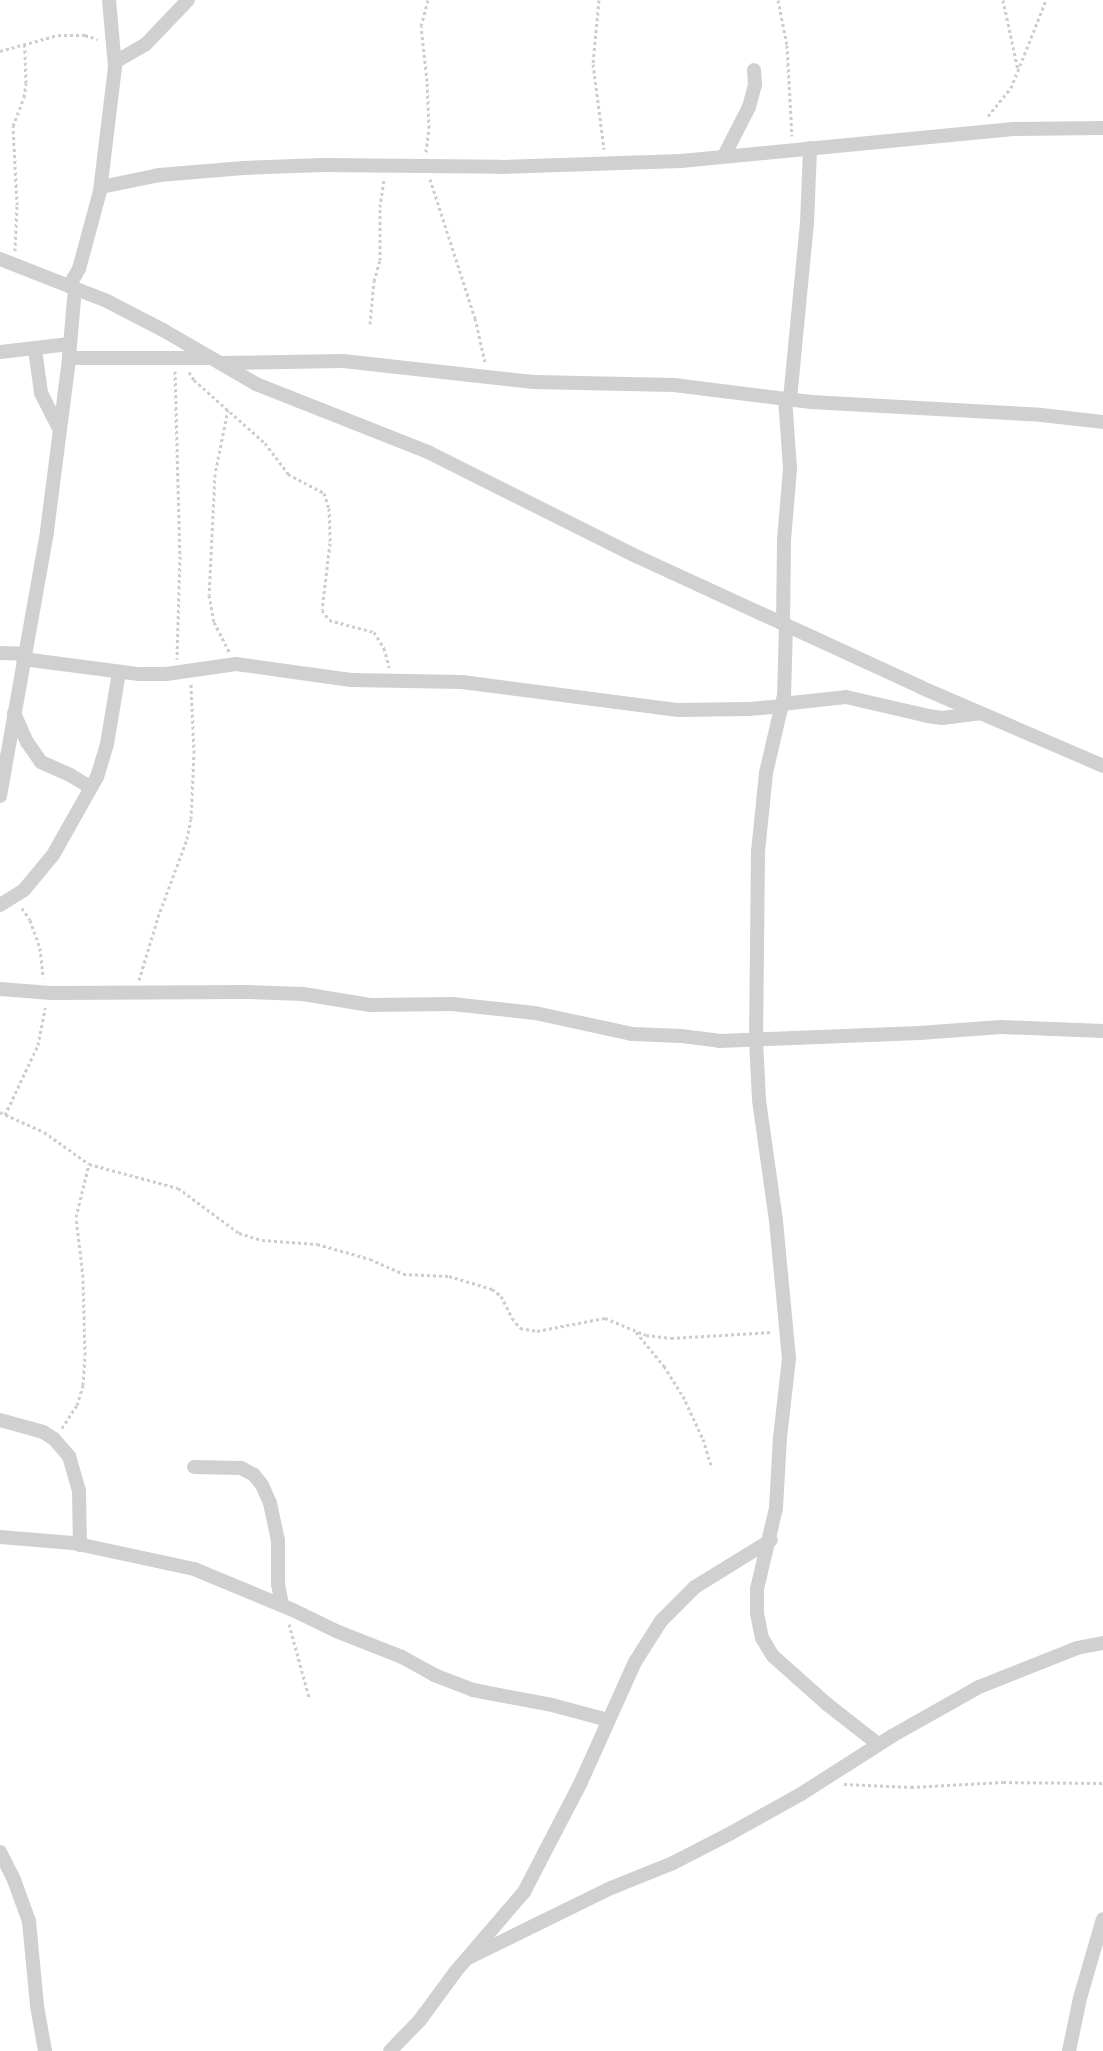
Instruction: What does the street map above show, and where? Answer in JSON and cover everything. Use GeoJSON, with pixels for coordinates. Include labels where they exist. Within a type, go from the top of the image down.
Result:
{"type":"FeatureCollection","features":[{"type":"Feature","properties":{"kind":"street"},"geometry":{"type":"LineString","coordinates":[[0,796],[23,656],[47,531],[69,358],[72,287],[79,269],[100,187],[114,55],[109,0]]}},
{"type":"Feature","properties":{"kind":"street"},"geometry":{"type":"LineString","coordinates":[[114,55],[145,45],[188,0]]}},
{"type":"Feature","properties":{"kind":"street"},"geometry":{"type":"LineString","coordinates":[[724,156],[749,107],[754,85],[754,70]]}},
{"type":"Feature","properties":{"kind":"street"},"geometry":{"type":"LineString","coordinates":[[100,187],[159,176],[244,168],[606,163],[724,156],[1013,129],[1103,128]]}},
{"type":"Feature","properties":{"kind":"street"},"geometry":{"type":"LineString","coordinates":[[810,148],[807,224],[788,399],[790,468],[784,540],[786,669],[782,705],[766,773],[758,852],[756,1040],[759,1100],[788,1331],[786,1396],[780,1438],[776,1508],[771,1540],[757,1589],[757,1613],[762,1638],[773,1656],[807,1688],[878,1744]]}},
{"type":"Feature","properties":{"kind":"street"},"geometry":{"type":"LineString","coordinates":[[0,259],[72,287],[163,330],[256,384],[428,452],[638,557],[1103,766]]}},
{"type":"Feature","properties":{"kind":"street"},"geometry":{"type":"LineString","coordinates":[[0,352],[70,344]]}},
{"type":"Feature","properties":{"kind":"street"},"geometry":{"type":"LineString","coordinates":[[35,349],[41,393],[59,428]]}},
{"type":"Feature","properties":{"kind":"street"},"geometry":{"type":"LineString","coordinates":[[69,358],[138,356],[215,360],[343,361],[534,382],[674,386],[903,409],[1041,415],[1103,422]]}},
{"type":"Feature","properties":{"kind":"street"},"geometry":{"type":"LineString","coordinates":[[0,652],[139,674],[236,664],[351,680],[462,682],[678,710],[750,709],[846,697],[911,714],[942,718],[981,713]]}},
{"type":"Feature","properties":{"kind":"street"},"geometry":{"type":"LineString","coordinates":[[0,905],[13,898],[53,855],[102,767],[119,672]]}},
{"type":"Feature","properties":{"kind":"street"},"geometry":{"type":"LineString","coordinates":[[14,712],[27,742],[41,762],[90,787]]}},
{"type":"Feature","properties":{"kind":"street"},"geometry":{"type":"LineString","coordinates":[[0,989],[45,992],[277,993],[303,994],[370,1005],[452,1004],[535,1013],[632,1034],[681,1036],[719,1041],[1001,1027],[1075,1028],[1103,1031]]}},
{"type":"Feature","properties":{"kind":"street"},"geometry":{"type":"LineString","coordinates":[[0,1420],[43,1432],[54,1439],[69,1456],[75,1473],[80,1508],[80,1545]]}},
{"type":"Feature","properties":{"kind":"street"},"geometry":{"type":"LineString","coordinates":[[194,1467],[241,1468],[254,1475],[262,1485],[270,1503],[278,1540],[278,1584],[284,1606]]}},
{"type":"Feature","properties":{"kind":"street"},"geometry":{"type":"LineString","coordinates":[[0,1537],[80,1545],[194,1569],[402,1657],[434,1676],[473,1690],[552,1705],[608,1720]]}},
{"type":"Feature","properties":{"kind":"street"},"geometry":{"type":"LineString","coordinates":[[390,2051],[420,2020],[468,1958],[524,1892],[559,1827],[635,1662],[661,1621],[695,1587],[771,1540]]}},
{"type":"Feature","properties":{"kind":"street"},"geometry":{"type":"LineString","coordinates":[[468,1958],[611,1888],[673,1863],[818,1783],[878,1744],[979,1687],[1077,1648],[1103,1643]]}},
{"type":"Feature","properties":{"kind":"street"},"geometry":{"type":"LineString","coordinates":[[0,1852],[15,1880],[29,1921],[37,2006],[45,2051]]}},
{"type":"Feature","properties":{"kind":"street"},"geometry":{"type":"LineString","coordinates":[[1069,2051],[1080,1998],[1103,1919]]}},
{"type":"Feature","properties":{"kind":"path"},"geometry":{"type":"LineString","coordinates":[[428,0],[421,26],[429,128],[425,166],[475,318],[487,376]]}},
{"type":"Feature","properties":{"kind":"path"},"geometry":{"type":"LineString","coordinates":[[599,0],[593,64],[606,163]]}},
{"type":"Feature","properties":{"kind":"path"},"geometry":{"type":"LineString","coordinates":[[778,0],[787,45],[794,150]]}},
{"type":"Feature","properties":{"kind":"path"},"geometry":{"type":"LineString","coordinates":[[1003,0],[1018,72]]}},
{"type":"Feature","properties":{"kind":"path"},"geometry":{"type":"LineString","coordinates":[[970,134],[995,110],[1011,88],[1046,0]]}},
{"type":"Feature","properties":{"kind":"path"},"geometry":{"type":"LineString","coordinates":[[0,51],[58,35],[74,34],[94,38],[114,55]]}},
{"type":"Feature","properties":{"kind":"path"},"geometry":{"type":"LineString","coordinates":[[15,255],[17,205],[13,126],[24,97],[25,45]]}},
{"type":"Feature","properties":{"kind":"path"},"geometry":{"type":"LineString","coordinates":[[369,324],[374,281],[380,260],[380,207],[386,166]]}},
{"type":"Feature","properties":{"kind":"path"},"geometry":{"type":"LineString","coordinates":[[180,358],[194,380],[265,442],[288,474],[324,493],[330,536],[322,610],[329,620],[365,628],[379,637],[388,659],[391,681]]}},
{"type":"Feature","properties":{"kind":"path"},"geometry":{"type":"LineString","coordinates":[[132,992],[139,980],[192,819],[194,753],[177,602],[180,556],[180,358]]}},
{"type":"Feature","properties":{"kind":"path"},"geometry":{"type":"LineString","coordinates":[[228,409],[214,474],[209,595],[214,622],[236,664]]}},
{"type":"Feature","properties":{"kind":"path"},"geometry":{"type":"LineString","coordinates":[[5,1115],[38,1045],[45,992],[40,948],[30,920],[13,898]]}},
{"type":"Feature","properties":{"kind":"path"},"geometry":{"type":"LineString","coordinates":[[0,1112],[44,1132],[89,1164],[178,1188],[239,1233],[262,1240],[317,1244],[370,1259],[403,1274],[449,1276],[492,1288],[501,1296],[520,1328],[537,1331],[605,1318],[646,1335],[671,1338],[788,1331]]}},
{"type":"Feature","properties":{"kind":"path"},"geometry":{"type":"LineString","coordinates":[[54,1439],[77,1405],[83,1385],[85,1355],[83,1277],[76,1217],[89,1164]]}},
{"type":"Feature","properties":{"kind":"path"},"geometry":{"type":"LineString","coordinates":[[634,1330],[646,1348],[664,1366],[683,1396],[703,1438],[711,1464]]}},
{"type":"Feature","properties":{"kind":"path"},"geometry":{"type":"LineString","coordinates":[[284,1606],[309,1697]]}},
{"type":"Feature","properties":{"kind":"path"},"geometry":{"type":"LineString","coordinates":[[818,1783],[911,1787],[1004,1782],[1103,1783]]}}]}
